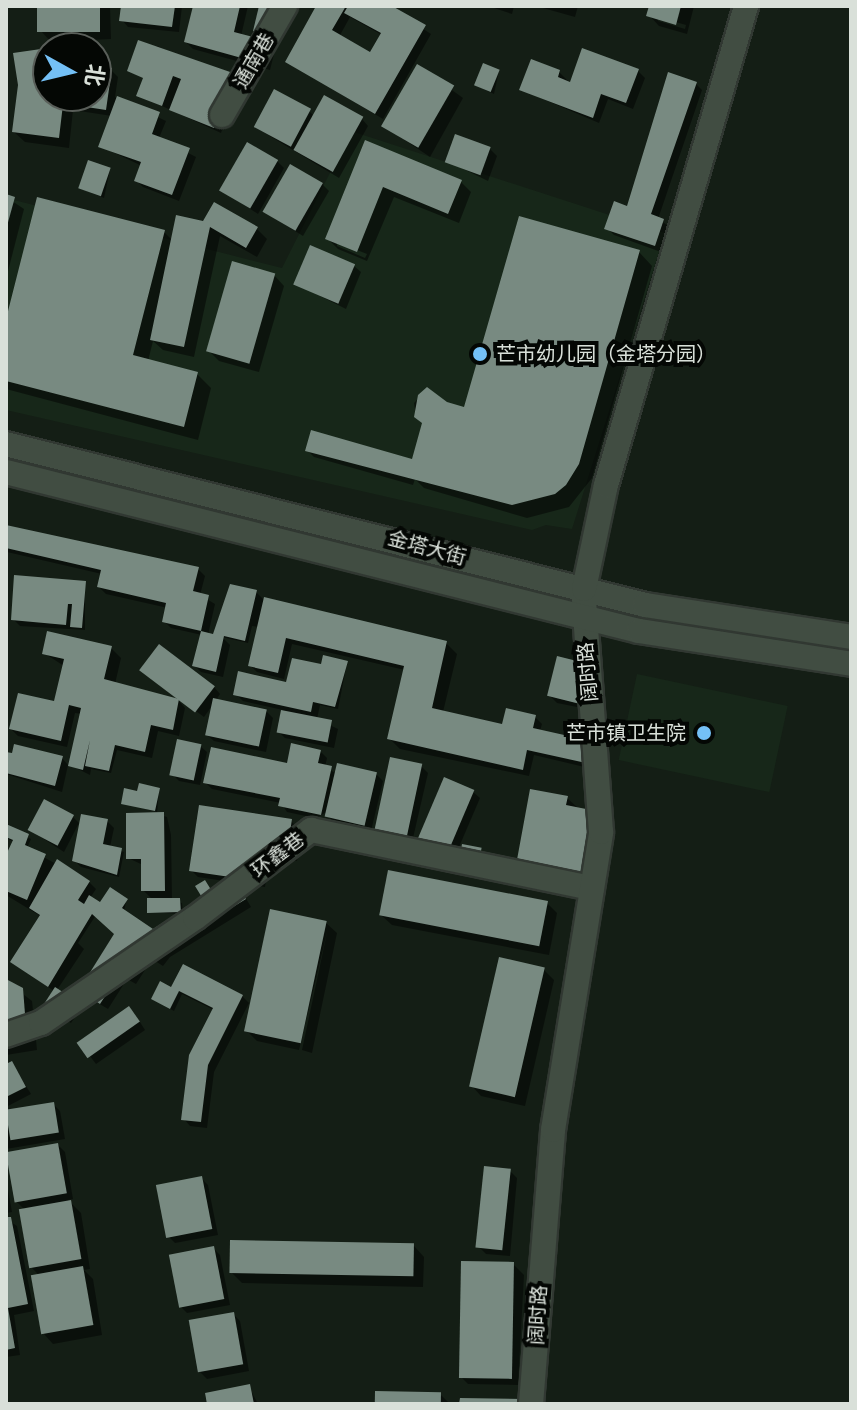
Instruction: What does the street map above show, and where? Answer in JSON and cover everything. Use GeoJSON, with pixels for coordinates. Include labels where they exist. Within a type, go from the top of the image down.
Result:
{"type":"FeatureCollection","features":[{"type":"Feature","properties":{"kind":"main road","name":"通南巷"},"geometry":{"type":"LineString","coordinates":[[222,115],[285,6]]}},
{"type":"Feature","properties":{"kind":"main road","name":"阔时路"},"geometry":{"type":"LineString","coordinates":[[531,1404],[553,1130],[601,832],[583,617],[584,589],[606,485],[746,6]]}},
{"type":"Feature","properties":{"kind":"main road","name":"金塔大街"},"geometry":{"type":"LineString","coordinates":[[6,444],[584,589],[696,614],[851,637]]}},
{"type":"Feature","properties":{"kind":"main road","name":"金塔大街"},"geometry":{"type":"LineString","coordinates":[[6,472],[166,508],[583,617],[692,641],[851,664]]}},
{"type":"Feature","properties":{"kind":"main road","name":"环鑫巷"},"geometry":{"type":"LineString","coordinates":[[6,1035],[41,1023],[195,918],[311,830],[592,888]]}},
{"type":"Feature","properties":{"kind":"shaded area"},"geometry":{"type":"Polygon","coordinates":[[[351,131],[665,233],[572,529],[546,525],[532,530],[6,410],[6,198],[282,268],[351,131]]]}},
{"type":"Feature","properties":{"kind":"shaded area","name":"芒市镇卫生院"},"geometry":{"type":"Polygon","coordinates":[[[637,674],[788,706],[769,792],[619,760],[637,674]]]}},
{"type":"Feature","properties":{"kind":"building"},"geometry":{"type":"Polygon","coordinates":[[[37,6],[100,6],[100,32],[37,32],[37,6]]]}},
{"type":"Feature","properties":{"kind":"building"},"geometry":{"type":"Polygon","coordinates":[[[121,6],[175,6],[172,27],[119,21],[121,6]]]}},
{"type":"Feature","properties":{"kind":"building"},"geometry":{"type":"Polygon","coordinates":[[[193,6],[240,6],[234,32],[269,41],[263,64],[184,42],[193,6]]]}},
{"type":"Feature","properties":{"kind":"building"},"geometry":{"type":"Polygon","coordinates":[[[259,6],[282,6],[274,36],[253,31],[259,6]]]}},
{"type":"Feature","properties":{"kind":"building"},"geometry":{"type":"Polygon","coordinates":[[[316,6],[346,6],[332,30],[370,52],[381,33],[344,13],[348,6],[392,6],[426,25],[375,114],[285,62],[316,6]]]}},
{"type":"Feature","properties":{"kind":"building"},"geometry":{"type":"Polygon","coordinates":[[[649,6],[681,6],[676,25],[646,16],[649,6]]]}},
{"type":"Feature","properties":{"kind":"building"},"geometry":{"type":"Polygon","coordinates":[[[138,40],[233,73],[214,128],[169,110],[181,79],[173,76],[162,106],[136,96],[143,78],[127,71],[138,40]]]}},
{"type":"Feature","properties":{"kind":"building"},"geometry":{"type":"Polygon","coordinates":[[[582,48],[639,69],[626,103],[601,94],[593,118],[519,90],[531,59],[560,70],[558,77],[570,82],[582,48]]]}},
{"type":"Feature","properties":{"kind":"building"},"geometry":{"type":"Polygon","coordinates":[[[32,50],[32,112],[62,112],[59,138],[12,132],[18,85],[13,53],[32,50]]]}},
{"type":"Feature","properties":{"kind":"building"},"geometry":{"type":"Polygon","coordinates":[[[483,63],[500,70],[491,92],[474,85],[483,63]]]}},
{"type":"Feature","properties":{"kind":"building"},"geometry":{"type":"Polygon","coordinates":[[[417,64],[454,86],[418,148],[381,126],[417,64]]]}},
{"type":"Feature","properties":{"kind":"building"},"geometry":{"type":"Polygon","coordinates":[[[668,72],[697,82],[651,214],[664,219],[655,246],[604,229],[614,201],[627,206],[668,72]]]}},
{"type":"Feature","properties":{"kind":"building"},"geometry":{"type":"Polygon","coordinates":[[[274,89],[311,109],[291,147],[254,127],[274,89]]]}},
{"type":"Feature","properties":{"kind":"building"},"geometry":{"type":"Polygon","coordinates":[[[324,95],[363,117],[333,172],[293,150],[324,95]]]}},
{"type":"Feature","properties":{"kind":"building"},"geometry":{"type":"Polygon","coordinates":[[[117,96],[160,112],[152,134],[190,148],[172,195],[134,181],[141,162],[98,147],[117,96]]]}},
{"type":"Feature","properties":{"kind":"building"},"geometry":{"type":"Polygon","coordinates":[[[455,134],[491,147],[480,175],[445,162],[455,134]]]}},
{"type":"Feature","properties":{"kind":"building"},"geometry":{"type":"Polygon","coordinates":[[[365,140],[462,180],[448,214],[383,187],[357,252],[325,239],[365,140]]]}},
{"type":"Feature","properties":{"kind":"building"},"geometry":{"type":"Polygon","coordinates":[[[247,142],[278,160],[250,208],[219,190],[247,142]]]}},
{"type":"Feature","properties":{"kind":"building"},"geometry":{"type":"Polygon","coordinates":[[[88,160],[111,168],[101,196],[78,188],[88,160]]]}},
{"type":"Feature","properties":{"kind":"building"},"geometry":{"type":"Polygon","coordinates":[[[290,164],[323,183],[295,231],[262,212],[290,164]]]}},
{"type":"Feature","properties":{"kind":"building"},"geometry":{"type":"Polygon","coordinates":[[[6,194],[15,197],[7,226],[6,226],[6,194]]]}},
{"type":"Feature","properties":{"kind":"building"},"geometry":{"type":"Polygon","coordinates":[[[37,197],[165,230],[133,355],[198,372],[184,427],[6,381],[6,319],[37,197]]]}},
{"type":"Feature","properties":{"kind":"building"},"geometry":{"type":"Polygon","coordinates":[[[214,202],[258,227],[246,248],[210,227],[184,347],[150,340],[176,215],[203,221],[214,202]]]}},
{"type":"Feature","properties":{"kind":"building"},"geometry":{"type":"Polygon","coordinates":[[[519,216],[640,250],[579,464],[566,485],[555,494],[512,505],[305,451],[311,430],[412,459],[422,423],[414,417],[418,395],[427,387],[447,402],[464,407],[519,216]]]}},
{"type":"Feature","properties":{"kind":"building"},"geometry":{"type":"Polygon","coordinates":[[[310,245],[355,264],[338,304],[293,285],[310,245]]]}},
{"type":"Feature","properties":{"kind":"building"},"geometry":{"type":"Polygon","coordinates":[[[232,261],[275,273],[249,364],[206,351],[232,261]]]}},
{"type":"Feature","properties":{"kind":"building"},"geometry":{"type":"Polygon","coordinates":[[[6,525],[199,567],[193,591],[209,595],[201,631],[162,622],[166,603],[97,587],[101,570],[6,548],[6,525]]]}},
{"type":"Feature","properties":{"kind":"building"},"geometry":{"type":"Polygon","coordinates":[[[14,575],[86,581],[82,628],[70,627],[72,604],[68,604],[66,625],[11,620],[14,575]]]}},
{"type":"Feature","properties":{"kind":"building"},"geometry":{"type":"Polygon","coordinates":[[[230,584],[257,590],[245,641],[224,636],[216,672],[192,666],[201,631],[213,634],[230,584]]]}},
{"type":"Feature","properties":{"kind":"building"},"geometry":{"type":"Polygon","coordinates":[[[264,597],[447,641],[432,708],[502,724],[506,708],[536,715],[533,728],[591,741],[586,763],[527,750],[523,770],[387,739],[404,666],[286,638],[278,673],[248,666],[264,597]]]}},
{"type":"Feature","properties":{"kind":"building"},"geometry":{"type":"Polygon","coordinates":[[[47,631],[112,646],[104,679],[179,699],[173,730],[151,725],[145,752],[115,745],[109,771],[85,766],[90,740],[83,770],[68,766],[81,708],[69,705],[61,741],[9,729],[18,693],[54,701],[64,659],[42,654],[47,631]]]}},
{"type":"Feature","properties":{"kind":"building"},"geometry":{"type":"Polygon","coordinates":[[[159,644],[215,686],[195,712],[139,670],[159,644]]]}},
{"type":"Feature","properties":{"kind":"building"},"geometry":{"type":"Polygon","coordinates":[[[323,655],[348,661],[335,707],[313,702],[311,712],[233,695],[238,671],[286,682],[292,658],[321,664],[323,655]]]}},
{"type":"Feature","properties":{"kind":"building"},"geometry":{"type":"Polygon","coordinates":[[[557,656],[589,664],[579,704],[547,696],[557,656]]]}},
{"type":"Feature","properties":{"kind":"building"},"geometry":{"type":"Polygon","coordinates":[[[213,698],[267,709],[259,747],[205,735],[213,698]]]}},
{"type":"Feature","properties":{"kind":"building"},"geometry":{"type":"Polygon","coordinates":[[[281,710],[332,720],[328,742],[277,733],[281,710]]]}},
{"type":"Feature","properties":{"kind":"building"},"geometry":{"type":"Polygon","coordinates":[[[177,739],[201,744],[194,780],[169,775],[177,739]]]}},
{"type":"Feature","properties":{"kind":"building"},"geometry":{"type":"Polygon","coordinates":[[[291,743],[321,750],[318,763],[332,766],[321,815],[278,806],[280,798],[203,783],[211,747],[287,763],[291,743]]]}},
{"type":"Feature","properties":{"kind":"building"},"geometry":{"type":"Polygon","coordinates":[[[14,744],[63,756],[55,786],[6,773],[6,752],[12,753],[14,744]]]}},
{"type":"Feature","properties":{"kind":"building"},"geometry":{"type":"Polygon","coordinates":[[[390,757],[422,764],[405,846],[373,839],[390,757]]]}},
{"type":"Feature","properties":{"kind":"building"},"geometry":{"type":"Polygon","coordinates":[[[337,763],[377,772],[365,826],[325,817],[337,763]]]}},
{"type":"Feature","properties":{"kind":"building"},"geometry":{"type":"Polygon","coordinates":[[[444,777],[474,790],[447,855],[416,842],[444,777]]]}},
{"type":"Feature","properties":{"kind":"building"},"geometry":{"type":"Polygon","coordinates":[[[139,783],[160,788],[155,811],[121,804],[124,788],[137,791],[139,783]]]}},
{"type":"Feature","properties":{"kind":"building"},"geometry":{"type":"Polygon","coordinates":[[[530,789],[568,796],[566,805],[596,811],[582,889],[514,876],[530,789]]]}},
{"type":"Feature","properties":{"kind":"building"},"geometry":{"type":"Polygon","coordinates":[[[44,799],[74,815],[58,846],[28,830],[44,799]]]}},
{"type":"Feature","properties":{"kind":"building"},"geometry":{"type":"Polygon","coordinates":[[[199,805],[292,819],[287,852],[263,848],[258,881],[189,871],[199,805]]]}},
{"type":"Feature","properties":{"kind":"building"},"geometry":{"type":"Polygon","coordinates":[[[164,812],[165,891],[141,891],[141,859],[126,859],[126,813],[164,812]]]}},
{"type":"Feature","properties":{"kind":"building"},"geometry":{"type":"Polygon","coordinates":[[[81,814],[108,819],[103,844],[122,848],[117,875],[72,861],[81,814]]]}},
{"type":"Feature","properties":{"kind":"building"},"geometry":{"type":"Polygon","coordinates":[[[6,824],[29,834],[25,845],[46,854],[27,900],[6,891],[6,855],[13,840],[6,837],[6,824]]]}},
{"type":"Feature","properties":{"kind":"building"},"geometry":{"type":"Polygon","coordinates":[[[462,844],[482,848],[477,873],[457,870],[462,844]]]}},
{"type":"Feature","properties":{"kind":"building"},"geometry":{"type":"Polygon","coordinates":[[[57,859],[90,881],[78,900],[84,904],[89,895],[100,902],[110,887],[128,899],[122,908],[153,929],[180,912],[147,913],[147,898],[180,898],[181,913],[203,899],[195,886],[205,880],[213,893],[234,880],[246,899],[163,950],[156,961],[145,954],[129,979],[120,973],[100,1004],[79,990],[114,934],[92,914],[48,987],[10,962],[40,915],[29,908],[57,859]]]}},
{"type":"Feature","properties":{"kind":"building"},"geometry":{"type":"Polygon","coordinates":[[[388,870],[548,901],[539,946],[379,915],[388,870]]]}},
{"type":"Feature","properties":{"kind":"building"},"geometry":{"type":"Polygon","coordinates":[[[270,909],[327,921],[301,1043],[244,1031],[270,909]]]}},
{"type":"Feature","properties":{"kind":"building"},"geometry":{"type":"Polygon","coordinates":[[[499,957],[545,968],[515,1097],[469,1087],[499,957]]]}},
{"type":"Feature","properties":{"kind":"building"},"geometry":{"type":"Polygon","coordinates":[[[183,964],[243,995],[208,1065],[201,1122],[181,1120],[189,1055],[213,1008],[179,991],[170,1009],[151,999],[160,981],[171,987],[183,964]]]}},
{"type":"Feature","properties":{"kind":"building"},"geometry":{"type":"Polygon","coordinates":[[[6,979],[23,988],[27,1040],[6,1043],[6,979]]]}},
{"type":"Feature","properties":{"kind":"building"},"geometry":{"type":"Polygon","coordinates":[[[55,987],[80,1003],[68,1022],[43,1005],[55,987]]]}},
{"type":"Feature","properties":{"kind":"building"},"geometry":{"type":"Polygon","coordinates":[[[129,1006],[140,1022],[87,1058],[77,1043],[129,1006]]]}},
{"type":"Feature","properties":{"kind":"building"},"geometry":{"type":"Polygon","coordinates":[[[12,1061],[26,1087],[6,1097],[6,1064],[12,1061]]]}},
{"type":"Feature","properties":{"kind":"building"},"geometry":{"type":"Polygon","coordinates":[[[54,1102],[59,1133],[10,1140],[6,1110],[54,1102]]]}},
{"type":"Feature","properties":{"kind":"building"},"geometry":{"type":"Polygon","coordinates":[[[58,1143],[67,1193],[15,1202],[6,1152],[58,1143]]]}},
{"type":"Feature","properties":{"kind":"building"},"geometry":{"type":"Polygon","coordinates":[[[484,1166],[511,1169],[502,1250],[475,1248],[484,1166]]]}},
{"type":"Feature","properties":{"kind":"building"},"geometry":{"type":"Polygon","coordinates":[[[202,1176],[212,1229],[166,1238],[156,1185],[202,1176]]]}},
{"type":"Feature","properties":{"kind":"building"},"geometry":{"type":"Polygon","coordinates":[[[71,1200],[81,1259],[29,1268],[19,1209],[71,1200]]]}},
{"type":"Feature","properties":{"kind":"building"},"geometry":{"type":"Polygon","coordinates":[[[6,1217],[11,1217],[28,1304],[8,1308],[15,1348],[6,1350],[6,1217]]]}},
{"type":"Feature","properties":{"kind":"building"},"geometry":{"type":"Polygon","coordinates":[[[230,1240],[414,1243],[413,1276],[229,1273],[230,1240]]]}},
{"type":"Feature","properties":{"kind":"building"},"geometry":{"type":"Polygon","coordinates":[[[214,1246],[224,1299],[179,1308],[169,1255],[214,1246]]]}},
{"type":"Feature","properties":{"kind":"building"},"geometry":{"type":"Polygon","coordinates":[[[461,1261],[514,1262],[512,1379],[459,1378],[461,1261]]]}},
{"type":"Feature","properties":{"kind":"building"},"geometry":{"type":"Polygon","coordinates":[[[83,1266],[93,1325],[41,1334],[31,1275],[83,1266]]]}},
{"type":"Feature","properties":{"kind":"building"},"geometry":{"type":"Polygon","coordinates":[[[234,1312],[243,1364],[198,1372],[189,1320],[234,1312]]]}},
{"type":"Feature","properties":{"kind":"building"},"geometry":{"type":"Polygon","coordinates":[[[250,1384],[254,1404],[207,1404],[205,1393],[250,1384]]]}},
{"type":"Feature","properties":{"kind":"building"},"geometry":{"type":"Polygon","coordinates":[[[375,1391],[441,1392],[441,1404],[375,1404],[375,1391]]]}},
{"type":"Feature","properties":{"kind":"building"},"geometry":{"type":"Polygon","coordinates":[[[460,1398],[523,1399],[523,1404],[459,1404],[460,1398]]]}},
{"type":"Feature","properties":{"kind":"place","name":"芒市幼儿园（金塔分园）"},"geometry":{"type":"Point","coordinates":[480,354]}},
{"type":"Feature","properties":{"kind":"place","name":"芒市镇卫生院"},"geometry":{"type":"Point","coordinates":[704,733]}}]}
